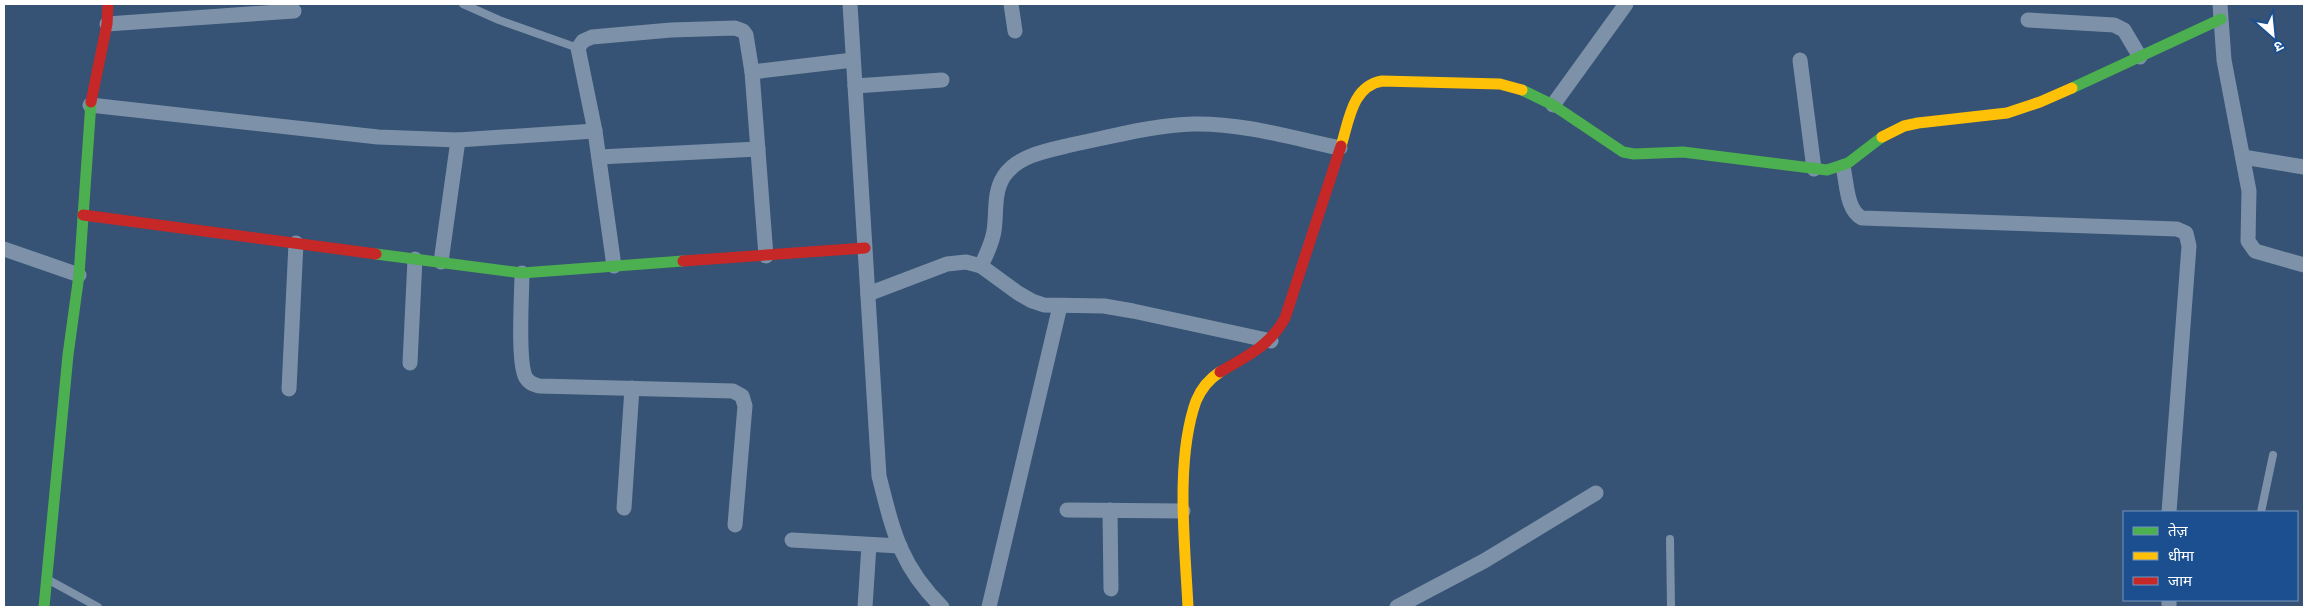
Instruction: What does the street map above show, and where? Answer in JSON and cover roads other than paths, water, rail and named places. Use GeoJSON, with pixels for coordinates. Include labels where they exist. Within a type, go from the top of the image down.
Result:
{"type":"FeatureCollection","features":[{"type":"Feature","properties":{"kind":"street"},"geometry":{"type":"LineString","coordinates":[[44,607],[68,355],[79,275],[90,105],[106,24],[108,4]]}},
{"type":"Feature","properties":{"kind":"street"},"geometry":{"type":"LineString","coordinates":[[850,4],[879,476],[891,524],[909,569],[918,582],[942,607]]}},
{"type":"Feature","properties":{"kind":"street"},"geometry":{"type":"LineString","coordinates":[[1011,4],[1015,31]]}},
{"type":"Feature","properties":{"kind":"street"},"geometry":{"type":"LineString","coordinates":[[1553,105],[1626,4]]}},
{"type":"Feature","properties":{"kind":"street"},"geometry":{"type":"LineString","coordinates":[[106,24],[294,11]]}},
{"type":"Feature","properties":{"kind":"street"},"geometry":{"type":"LineString","coordinates":[[1188,607],[1183,511],[1189,420],[1196,398],[1208,380],[1248,357],[1271,341],[1278,332],[1285,318],[1358,94],[1372,83],[1382,81],[1500,84],[1525,91],[1553,105],[1623,152],[1644,155],[1683,152],[1827,170],[1844,166],[1856,159],[1880,139],[1904,126],[1982,117],[2021,109],[2140,57],[2220,11],[2224,60],[2249,191],[2249,245],[2260,253],[2304,265]]}},
{"type":"Feature","properties":{"kind":"street"},"geometry":{"type":"LineString","coordinates":[[2028,20],[2114,25],[2124,30],[2140,57]]}},
{"type":"Feature","properties":{"kind":"street"},"geometry":{"type":"LineString","coordinates":[[614,266],[595,131],[578,48],[583,41],[592,37],[671,30],[735,28],[746,35],[752,72],[766,256]]}},
{"type":"Feature","properties":{"kind":"street"},"geometry":{"type":"LineString","coordinates":[[752,72],[854,60]]}},
{"type":"Feature","properties":{"kind":"street"},"geometry":{"type":"LineString","coordinates":[[1800,60],[1814,169]]}},
{"type":"Feature","properties":{"kind":"street"},"geometry":{"type":"LineString","coordinates":[[855,86],[942,80]]}},
{"type":"Feature","properties":{"kind":"street"},"geometry":{"type":"LineString","coordinates":[[90,105],[378,137],[458,140],[595,131]]}},
{"type":"Feature","properties":{"kind":"street"},"geometry":{"type":"LineString","coordinates":[[981,266],[992,242],[998,187],[1005,175],[1015,165],[1028,157],[1047,150],[1120,134],[1195,124],[1243,128],[1340,148]]}},
{"type":"Feature","properties":{"kind":"street"},"geometry":{"type":"LineString","coordinates":[[441,262],[458,140]]}},
{"type":"Feature","properties":{"kind":"street"},"geometry":{"type":"LineString","coordinates":[[599,157],[758,149]]}},
{"type":"Feature","properties":{"kind":"street"},"geometry":{"type":"LineString","coordinates":[[2242,157],[2304,167]]}},
{"type":"Feature","properties":{"kind":"street"},"geometry":{"type":"LineString","coordinates":[[1844,166],[1850,203],[1857,216],[1862,218],[2177,229],[2186,234],[2189,246],[2169,511]]}},
{"type":"Feature","properties":{"kind":"street"},"geometry":{"type":"LineString","coordinates":[[83,215],[522,273],[865,248]]}},
{"type":"Feature","properties":{"kind":"street"},"geometry":{"type":"LineString","coordinates":[[289,389],[296,243]]}},
{"type":"Feature","properties":{"kind":"street"},"geometry":{"type":"LineString","coordinates":[[4,249],[79,275]]}},
{"type":"Feature","properties":{"kind":"street"},"geometry":{"type":"LineString","coordinates":[[410,363],[416,259]]}},
{"type":"Feature","properties":{"kind":"street"},"geometry":{"type":"LineString","coordinates":[[868,294],[947,264],[966,262],[981,266],[1032,302],[1060,306],[1104,306],[1271,341]]}},
{"type":"Feature","properties":{"kind":"street"},"geometry":{"type":"LineString","coordinates":[[522,273],[522,365],[526,380],[539,386],[733,391],[742,396],[745,406],[735,524]]}},
{"type":"Feature","properties":{"kind":"street"},"geometry":{"type":"LineString","coordinates":[[989,607],[1060,306]]}},
{"type":"Feature","properties":{"kind":"street"},"geometry":{"type":"LineString","coordinates":[[624,508],[632,388]]}},
{"type":"Feature","properties":{"kind":"street"},"geometry":{"type":"LineString","coordinates":[[1397,607],[1484,561],[1596,493]]}},
{"type":"Feature","properties":{"kind":"street"},"geometry":{"type":"LineString","coordinates":[[1068,510],[1183,511]]}},
{"type":"Feature","properties":{"kind":"street"},"geometry":{"type":"LineString","coordinates":[[1110,510],[1111,589]]}},
{"type":"Feature","properties":{"kind":"street"},"geometry":{"type":"LineString","coordinates":[[792,540],[900,546]]}},
{"type":"Feature","properties":{"kind":"street"},"geometry":{"type":"LineString","coordinates":[[865,607],[868,545]]}},
{"type":"Feature","properties":{"kind":"lane"},"geometry":{"type":"LineString","coordinates":[[463,4],[499,20],[578,48]]}},
{"type":"Feature","properties":{"kind":"lane"},"geometry":{"type":"LineString","coordinates":[[2261,511],[2273,456]]}},
{"type":"Feature","properties":{"kind":"lane"},"geometry":{"type":"LineString","coordinates":[[1670,539],[1671,607]]}},
{"type":"Feature","properties":{"kind":"lane"},"geometry":{"type":"LineString","coordinates":[[46,578],[98,607]]}}]}
